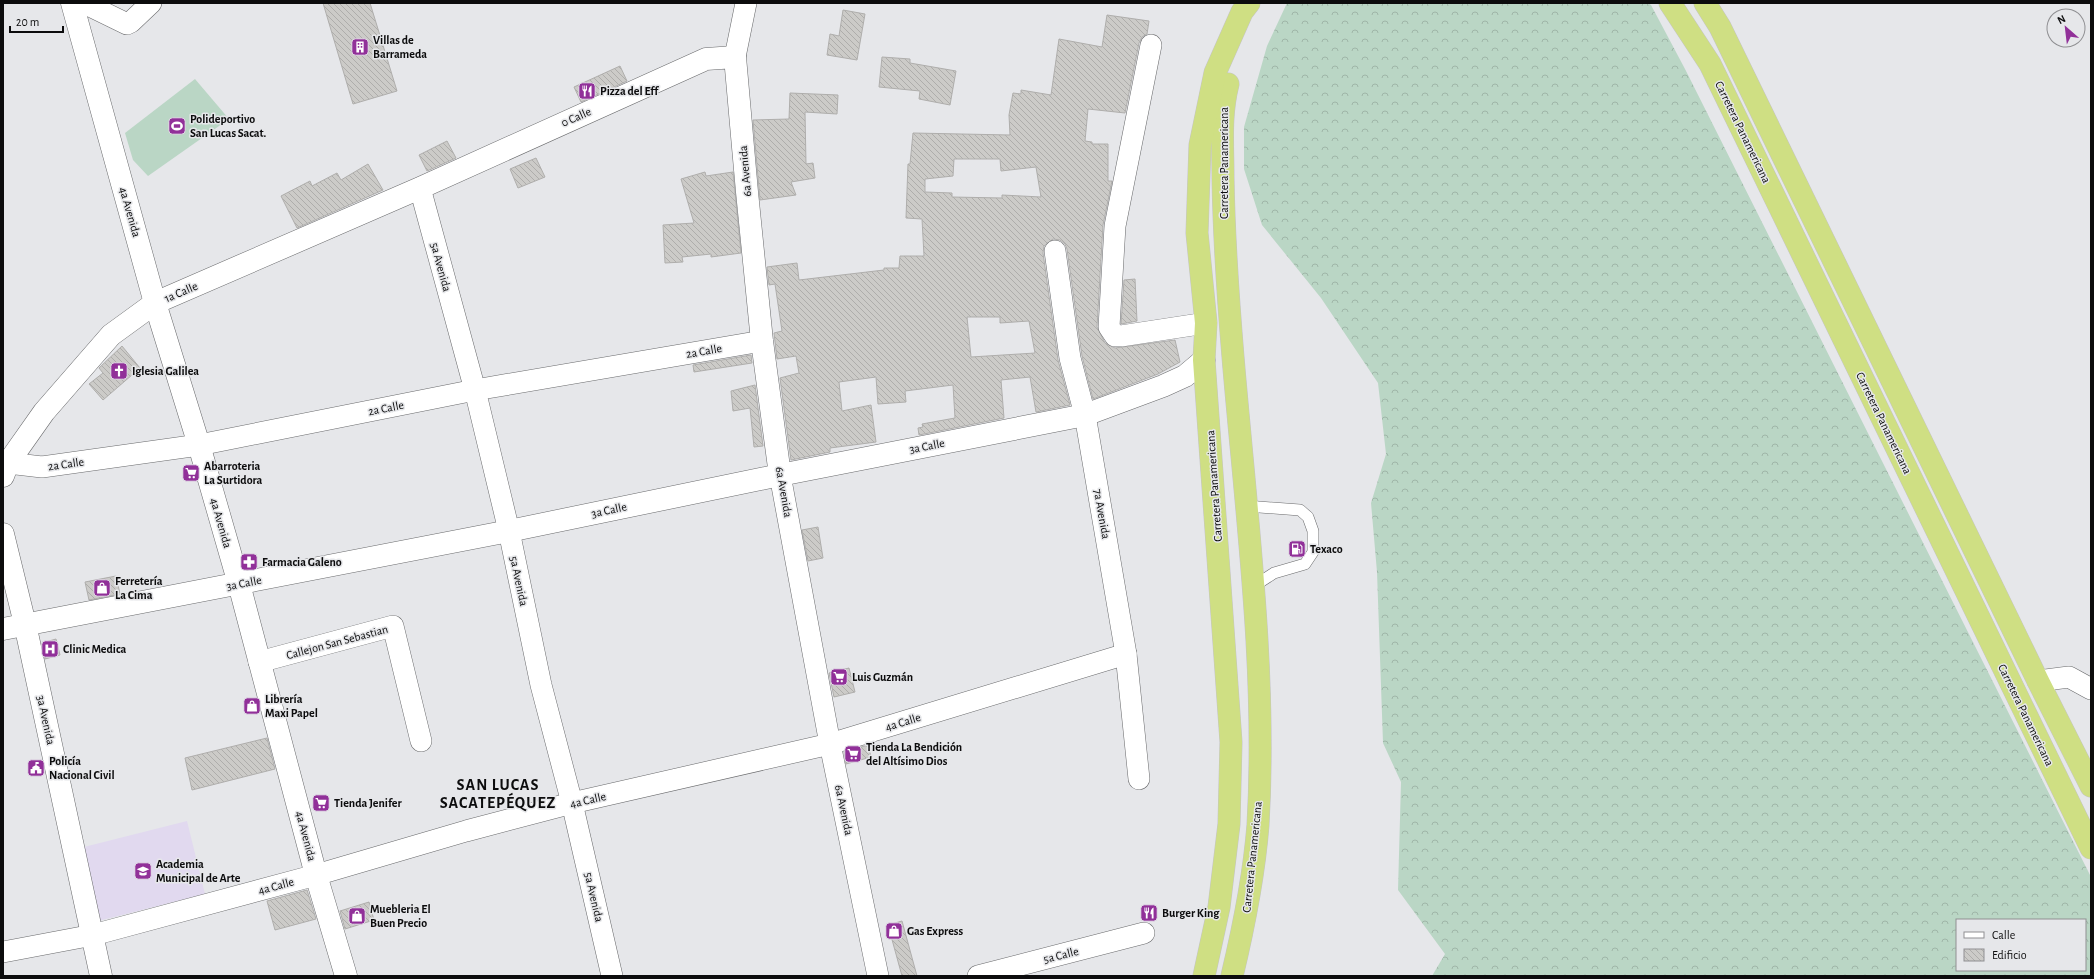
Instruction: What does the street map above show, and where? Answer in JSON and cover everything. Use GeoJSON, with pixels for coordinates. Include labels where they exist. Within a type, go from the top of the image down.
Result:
{"type":"FeatureCollection","features":[{"type":"Feature","properties":{"kind":"highway","name":"Carretera Panamericana"},"geometry":{"type":"LineString","coordinates":[[1204,976],[1219,907],[1229,824],[1231,742],[1204,360],[1206,323],[1198,233],[1200,145],[1216,73],[1242,12],[1249,3]]}},
{"type":"Feature","properties":{"kind":"highway","name":"Carretera Panamericana"},"geometry":{"type":"LineString","coordinates":[[1232,976],[1247,911],[1258,826],[1259,742],[1254,586],[1225,245],[1222,107],[1237,51],[1262,3]]}},
{"type":"Feature","properties":{"kind":"highway","name":"Carretera Panamericana"},"geometry":{"type":"LineString","coordinates":[[1670,3],[1710,64],[2091,848]]}},
{"type":"Feature","properties":{"kind":"highway"},"geometry":{"type":"LineString","coordinates":[[1704,3],[1720,27],[2038,681],[2091,786]]}},
{"type":"Feature","properties":{"kind":"street","name":"4a Avenida"},"geometry":{"type":"LineString","coordinates":[[72,3],[156,303],[239,584],[316,875],[346,976]]}},
{"type":"Feature","properties":{"kind":"street"},"geometry":{"type":"LineString","coordinates":[[84,3],[127,24],[152,3]]}},
{"type":"Feature","properties":{"kind":"street","name":"6a Avenida"},"geometry":{"type":"LineString","coordinates":[[746,3],[736,57],[746,192],[762,341],[780,475],[830,744],[878,976]]}},
{"type":"Feature","properties":{"kind":"street"},"geometry":{"type":"LineString","coordinates":[[1151,46],[1115,226],[1109,327],[1115,336],[1121,336],[1206,323]]}},
{"type":"Feature","properties":{"kind":"street","name":"0 Calle"},"geometry":{"type":"LineString","coordinates":[[420,188],[706,59],[736,57]]}},
{"type":"Feature","properties":{"kind":"street","name":"1a Calle"},"geometry":{"type":"LineString","coordinates":[[6,469],[44,412],[111,335],[156,303],[420,188]]}},
{"type":"Feature","properties":{"kind":"street","name":"5a Avenida"},"geometry":{"type":"LineString","coordinates":[[420,188],[475,390],[509,532],[541,685],[572,804],[612,976]]}},
{"type":"Feature","properties":{"kind":"street","name":"7a Avenida"},"geometry":{"type":"LineString","coordinates":[[1055,251],[1070,358],[1085,415],[1126,654],[1139,779]]}},
{"type":"Feature","properties":{"kind":"street","name":"2a Calle"},"geometry":{"type":"LineString","coordinates":[[6,469],[42,467],[199,445],[475,390],[762,341]]}},
{"type":"Feature","properties":{"kind":"street","name":"3a Calle"},"geometry":{"type":"LineString","coordinates":[[3,629],[509,532],[780,475],[1085,415],[1163,386],[1185,376],[1204,360]]}},
{"type":"Feature","properties":{"kind":"street","name":"3a Avenida"},"geometry":{"type":"LineString","coordinates":[[3,534],[25,624],[101,976]]}},
{"type":"Feature","properties":{"kind":"street","name":"Callejon San Sebastian"},"geometry":{"type":"LineString","coordinates":[[259,662],[393,626],[421,741]]}},
{"type":"Feature","properties":{"kind":"street","name":"4a Calle"},"geometry":{"type":"LineString","coordinates":[[3,952],[93,935],[316,875],[466,831],[572,804],[830,744],[1126,654]]}},
{"type":"Feature","properties":{"kind":"street"},"geometry":{"type":"LineString","coordinates":[[2038,681],[2069,676],[2091,689]]}},
{"type":"Feature","properties":{"kind":"street","name":"5a Calle"},"geometry":{"type":"LineString","coordinates":[[978,976],[1144,933]]}},
{"type":"Feature","properties":{"kind":"lane"},"geometry":{"type":"LineString","coordinates":[[1246,506],[1300,510],[1308,517],[1313,531],[1313,552],[1305,564],[1274,573],[1254,586]]}},
{"type":"Feature","properties":{"kind":"shaded area","name":"Academia Municipal de Arte"},"geometry":{"type":"Polygon","coordinates":[[[187,821],[205,894],[98,921],[80,848],[187,821]]]}},
{"type":"Feature","properties":{"kind":"green space"},"geometry":{"type":"Polygon","coordinates":[[[1287,3],[1648,3],[1651,5],[1685,69],[2091,877],[2091,976],[1432,976],[1445,954],[1398,890],[1401,782],[1383,743],[1377,572],[1371,503],[1386,454],[1378,383],[1321,298],[1262,225],[1244,169],[1244,127],[1267,46],[1287,3]]]}},
{"type":"Feature","properties":{"kind":"green space","name":"Polideportivo San Lucas Sacat."},"geometry":{"type":"Polygon","coordinates":[[[195,79],[229,119],[148,176],[133,160],[125,133],[195,79]]]}},
{"type":"Feature","properties":{"kind":"building","name":"Villas de Barrameda"},"geometry":{"type":"Polygon","coordinates":[[[323,3],[370,3],[397,91],[353,104],[323,3]]]}},
{"type":"Feature","properties":{"kind":"building"},"geometry":{"type":"Polygon","coordinates":[[[843,10],[865,14],[857,60],[827,55],[830,34],[839,36],[843,10]]]}},
{"type":"Feature","properties":{"kind":"building"},"geometry":{"type":"Polygon","coordinates":[[[1107,15],[1149,21],[1147,34],[1142,37],[1139,43],[1125,113],[1088,109],[1085,141],[1092,142],[1092,144],[1108,144],[1108,181],[1112,181],[1103,225],[1097,327],[1105,343],[1115,348],[1175,340],[1180,362],[1158,374],[1093,399],[1082,356],[1067,249],[1065,244],[1060,240],[1053,239],[1044,246],[1043,253],[1058,360],[1070,405],[1036,412],[1030,377],[1001,380],[1004,418],[919,435],[918,428],[923,427],[922,424],[955,418],[953,385],[905,391],[906,402],[878,404],[876,377],[839,382],[842,411],[871,405],[876,442],[830,448],[830,452],[791,460],[780,378],[799,373],[796,356],[777,359],[774,333],[782,331],[775,284],[769,285],[767,267],[797,263],[799,280],[884,270],[884,268],[899,268],[900,256],[924,256],[922,219],[906,218],[908,164],[910,164],[913,133],[1010,135],[1009,115],[1013,93],[1021,94],[1021,90],[1051,95],[1059,39],[1102,47],[1107,15]],[[954,159],[953,176],[925,179],[925,192],[952,193],[952,197],[1002,198],[1002,195],[1041,197],[1036,167],[1001,171],[1000,159],[954,159]],[[967,317],[971,357],[1035,353],[1029,321],[1000,323],[1000,317],[967,317]]]}},
{"type":"Feature","properties":{"kind":"building"},"geometry":{"type":"Polygon","coordinates":[[[882,57],[910,59],[910,63],[956,71],[950,105],[919,99],[920,91],[879,87],[882,57]]]}},
{"type":"Feature","properties":{"kind":"building"},"geometry":{"type":"Polygon","coordinates":[[[620,66],[627,81],[581,102],[574,87],[620,66]]]}},
{"type":"Feature","properties":{"kind":"building"},"geometry":{"type":"Polygon","coordinates":[[[790,93],[838,95],[837,114],[805,112],[806,164],[813,163],[815,178],[791,182],[796,195],[760,200],[753,120],[789,119],[790,93]]]}},
{"type":"Feature","properties":{"kind":"building"},"geometry":{"type":"Polygon","coordinates":[[[447,141],[456,158],[427,171],[419,155],[447,141]]]}},
{"type":"Feature","properties":{"kind":"building"},"geometry":{"type":"Polygon","coordinates":[[[536,158],[545,177],[518,188],[510,169],[536,158]]]}},
{"type":"Feature","properties":{"kind":"building"},"geometry":{"type":"Polygon","coordinates":[[[368,164],[383,190],[297,228],[281,196],[310,181],[312,186],[337,173],[341,180],[368,164]]]}},
{"type":"Feature","properties":{"kind":"building"},"geometry":{"type":"Polygon","coordinates":[[[705,172],[706,176],[733,172],[741,253],[711,257],[711,254],[682,257],[683,262],[665,263],[663,225],[694,223],[681,179],[705,172]]]}},
{"type":"Feature","properties":{"kind":"building"},"geometry":{"type":"Polygon","coordinates":[[[1135,279],[1137,321],[1121,324],[1124,280],[1135,279]]]}},
{"type":"Feature","properties":{"kind":"building","name":"Iglesia Galilea"},"geometry":{"type":"Polygon","coordinates":[[[122,346],[140,368],[103,400],[89,384],[103,373],[99,368],[122,346]]]}},
{"type":"Feature","properties":{"kind":"building"},"geometry":{"type":"Polygon","coordinates":[[[751,355],[752,363],[694,372],[693,365],[751,355]]]}},
{"type":"Feature","properties":{"kind":"building"},"geometry":{"type":"Polygon","coordinates":[[[755,385],[763,446],[754,447],[750,408],[733,411],[731,391],[755,385]]]}},
{"type":"Feature","properties":{"kind":"building"},"geometry":{"type":"Polygon","coordinates":[[[818,527],[823,558],[808,561],[802,530],[818,527]]]}},
{"type":"Feature","properties":{"kind":"building","name":"Ferretería La Cima"},"geometry":{"type":"Polygon","coordinates":[[[116,576],[120,594],[89,600],[85,582],[116,576]]]}},
{"type":"Feature","properties":{"kind":"building","name":"Clinic Medica"},"geometry":{"type":"Polygon","coordinates":[[[56,639],[60,655],[45,659],[42,643],[56,639]]]}},
{"type":"Feature","properties":{"kind":"building"},"geometry":{"type":"Polygon","coordinates":[[[849,668],[855,692],[834,697],[829,673],[849,668]]]}},
{"type":"Feature","properties":{"kind":"building"},"geometry":{"type":"Polygon","coordinates":[[[267,738],[275,769],[192,790],[185,758],[267,738]]]}},
{"type":"Feature","properties":{"kind":"building","name":"Tienda La Bendición del Altísimo Dios"},"geometry":{"type":"Polygon","coordinates":[[[868,745],[871,757],[846,764],[844,752],[868,745]]]}},
{"type":"Feature","properties":{"kind":"building"},"geometry":{"type":"Polygon","coordinates":[[[307,890],[316,919],[275,930],[267,901],[307,890]]]}},
{"type":"Feature","properties":{"kind":"building","name":"Muebleria El Buen Precio"},"geometry":{"type":"Polygon","coordinates":[[[369,902],[374,920],[345,929],[340,911],[369,902]]]}},
{"type":"Feature","properties":{"kind":"building"},"geometry":{"type":"Polygon","coordinates":[[[902,921],[917,976],[902,976],[888,925],[902,921]]]}},
{"type":"Feature","properties":{"kind":"place","name":"Villas de Barrameda"},"geometry":{"type":"Point","coordinates":[360,47]}},
{"type":"Feature","properties":{"kind":"place","name":"Pizza del Eff"},"geometry":{"type":"Point","coordinates":[587,91]}},
{"type":"Feature","properties":{"kind":"place","name":"Polideportivo San Lucas Sacat."},"geometry":{"type":"Point","coordinates":[177,126]}},
{"type":"Feature","properties":{"kind":"place","name":"Iglesia Galilea"},"geometry":{"type":"Point","coordinates":[119,371]}},
{"type":"Feature","properties":{"kind":"place","name":"Abarroteria La Surtidora"},"geometry":{"type":"Point","coordinates":[191,473]}},
{"type":"Feature","properties":{"kind":"place","name":"Texaco"},"geometry":{"type":"Point","coordinates":[1297,549]}},
{"type":"Feature","properties":{"kind":"place","name":"Farmacia Galeno"},"geometry":{"type":"Point","coordinates":[249,562]}},
{"type":"Feature","properties":{"kind":"place","name":"Ferretería La Cima"},"geometry":{"type":"Point","coordinates":[102,588]}},
{"type":"Feature","properties":{"kind":"place","name":"Clinic Medica"},"geometry":{"type":"Point","coordinates":[50,649]}},
{"type":"Feature","properties":{"kind":"place","name":"Luis Guzmán"},"geometry":{"type":"Point","coordinates":[839,677]}},
{"type":"Feature","properties":{"kind":"place","name":"Librería Maxi Papel"},"geometry":{"type":"Point","coordinates":[252,706]}},
{"type":"Feature","properties":{"kind":"place","name":"Tienda La Bendición del Altísimo Dios"},"geometry":{"type":"Point","coordinates":[853,754]}},
{"type":"Feature","properties":{"kind":"place","name":"Policía Nacional Civil"},"geometry":{"type":"Point","coordinates":[36,768]}},
{"type":"Feature","properties":{"kind":"place","name":"Tienda Jenifer"},"geometry":{"type":"Point","coordinates":[321,803]}},
{"type":"Feature","properties":{"kind":"place","name":"Academia Municipal de Arte"},"geometry":{"type":"Point","coordinates":[143,871]}},
{"type":"Feature","properties":{"kind":"place","name":"Burger King"},"geometry":{"type":"Point","coordinates":[1149,913]}},
{"type":"Feature","properties":{"kind":"place","name":"Muebleria El Buen Precio"},"geometry":{"type":"Point","coordinates":[357,916]}},
{"type":"Feature","properties":{"kind":"place","name":"Gas Express"},"geometry":{"type":"Point","coordinates":[894,931]}},
{"type":"Feature","properties":{"kind":"district","name":"SAN LUCAS SACATEPÉQUEZ"},"geometry":{"type":"Point","coordinates":[498,793]}}]}
